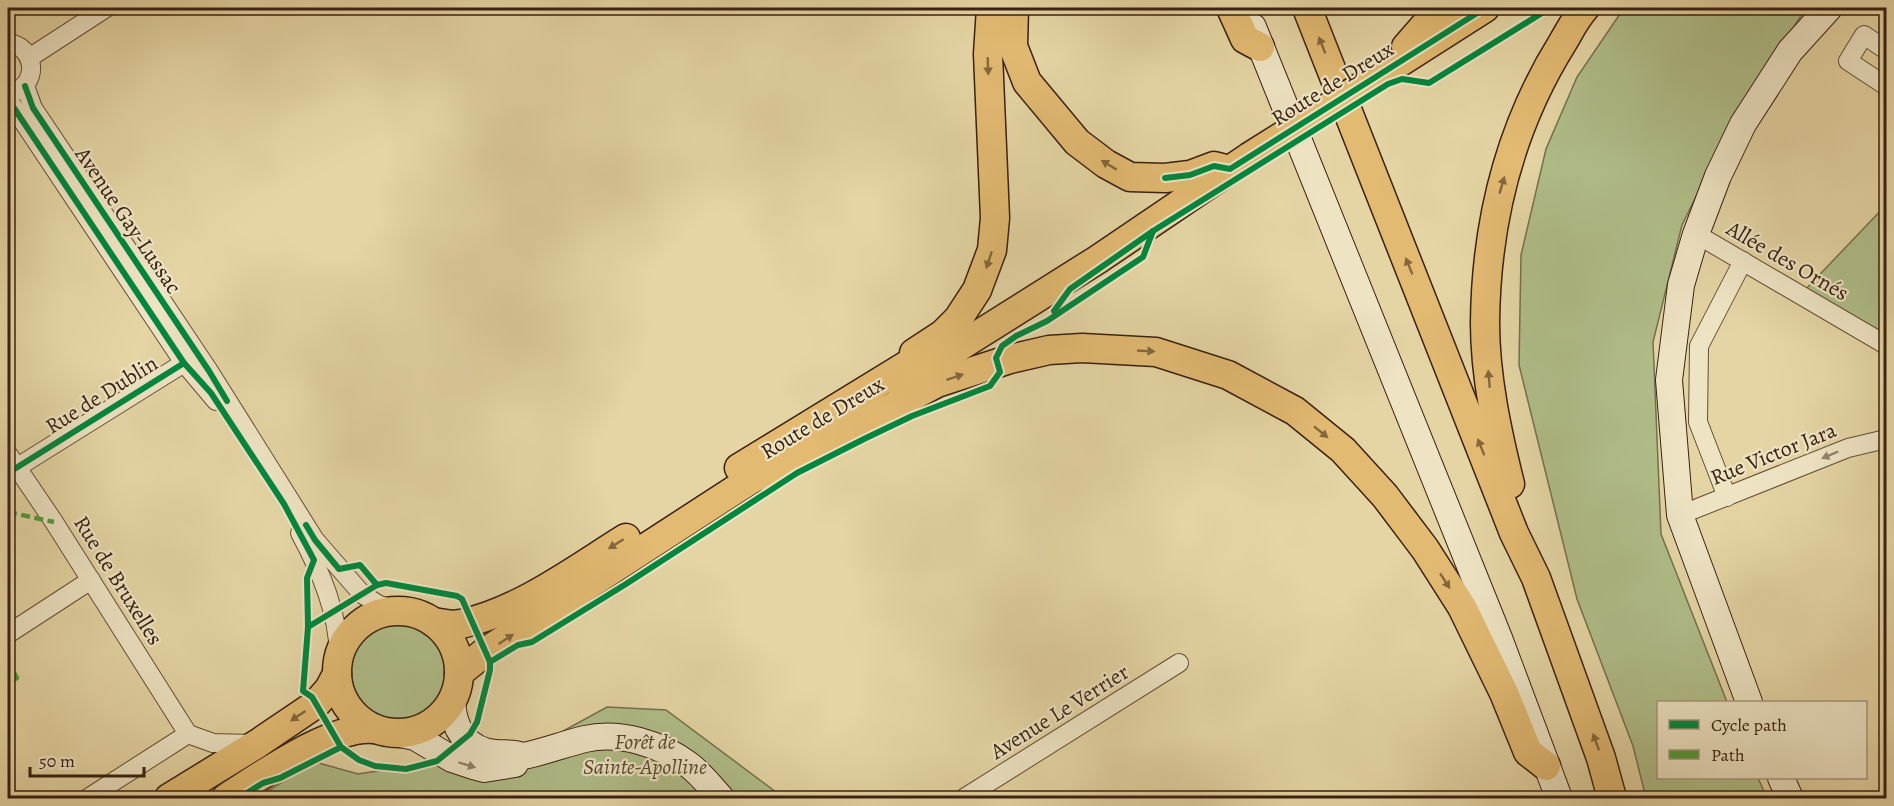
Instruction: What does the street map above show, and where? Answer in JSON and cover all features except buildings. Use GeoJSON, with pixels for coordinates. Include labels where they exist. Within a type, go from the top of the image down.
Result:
{"type":"FeatureCollection","features":[{"type":"Feature","properties":{"kind":"main road"},"geometry":{"type":"LineString","coordinates":[[843,405],[858,387],[943,334],[968,306],[987,266],[992,250],[995,218],[988,54],[991,8]]}},
{"type":"Feature","properties":{"kind":"main road"},"geometry":{"type":"LineString","coordinates":[[1014,8],[1013,46],[1027,82],[1077,142],[1106,164],[1130,177],[1165,178],[1190,175],[1214,166],[1239,163]]}},
{"type":"Feature","properties":{"kind":"main road"},"geometry":{"type":"LineString","coordinates":[[1231,8],[1245,39],[1260,47]]}},
{"type":"Feature","properties":{"kind":"main road"},"geometry":{"type":"LineString","coordinates":[[1307,8],[1514,533],[1536,579]]}},
{"type":"Feature","properties":{"kind":"main road"},"geometry":{"type":"LineString","coordinates":[[1380,75],[1440,8]]}},
{"type":"Feature","properties":{"kind":"main road","name":"Route de Dreux"},"geometry":{"type":"LineString","coordinates":[[456,686],[485,652],[753,478],[1097,260],[1239,163],[1485,8]]}},
{"type":"Feature","properties":{"kind":"main road"},"geometry":{"type":"LineString","coordinates":[[1585,8],[1548,64],[1528,106],[1511,152],[1495,212],[1487,261],[1485,325],[1490,392],[1506,468],[1536,579],[1601,758],[1612,798]]}},
{"type":"Feature","properties":{"kind":"main road","name":"Route de Dreux"},"geometry":{"type":"LineString","coordinates":[[433,622],[461,624],[527,600],[1093,248],[1204,186]]}},
{"type":"Feature","properties":{"kind":"main road"},"geometry":{"type":"LineString","coordinates":[[753,478],[786,466],[815,448],[937,383],[1010,359],[1049,350],[1082,348],[1156,352],[1228,375],[1295,411],[1343,450],[1385,496],[1425,549],[1462,607],[1504,693],[1528,752],[1546,766]]}},
{"type":"Feature","properties":{"kind":"main road"},"geometry":{"type":"LineString","coordinates":[[170,798],[316,704],[329,689],[348,637],[364,622],[383,613],[404,611],[422,616],[444,632],[457,658],[456,686],[446,710],[431,723],[414,731],[359,728],[334,735],[289,759],[226,798]]}},
{"type":"Feature","properties":{"kind":"main road"},"geometry":{"type":"LineString","coordinates":[[338,665],[340,692],[348,708],[360,720],[385,731]]}},
{"type":"Feature","properties":{"kind":"street"},"geometry":{"type":"LineString","coordinates":[[29,58],[106,8]]}},
{"type":"Feature","properties":{"kind":"street"},"geometry":{"type":"LineString","coordinates":[[1245,8],[1500,638],[1559,798]]}},
{"type":"Feature","properties":{"kind":"street"},"geometry":{"type":"LineString","coordinates":[[1749,701],[1680,515],[1669,380],[1681,285],[1696,234],[1718,176],[1743,124],[1790,51],[1829,8]]}},
{"type":"Feature","properties":{"kind":"street"},"geometry":{"type":"LineString","coordinates":[[1887,50],[1864,35],[1848,62],[1887,86]]}},
{"type":"Feature","properties":{"kind":"street"},"geometry":{"type":"LineString","coordinates":[[8,43],[19,46],[29,58],[31,72],[25,86],[8,93]]}},
{"type":"Feature","properties":{"kind":"street","name":"Avenue Gay-Lussac"},"geometry":{"type":"LineString","coordinates":[[25,86],[33,108],[209,371],[315,540],[362,594],[379,604],[404,611]]}},
{"type":"Feature","properties":{"kind":"street","name":"Avenue Gay-Lussac"},"geometry":{"type":"LineString","coordinates":[[8,99],[184,363],[211,393],[296,524],[314,560],[335,617],[339,634],[338,665]]}},
{"type":"Feature","properties":{"kind":"street","name":"Allée des Ornés"},"geometry":{"type":"LineString","coordinates":[[1696,234],[1887,345]]}},
{"type":"Feature","properties":{"kind":"street"},"geometry":{"type":"LineString","coordinates":[[1727,497],[1698,422],[1699,346],[1743,261]]}},
{"type":"Feature","properties":{"kind":"street","name":"Rue de Dublin"},"geometry":{"type":"LineString","coordinates":[[11,465],[184,363]]}},
{"type":"Feature","properties":{"kind":"street","name":"Rue Victor Jara"},"geometry":{"type":"LineString","coordinates":[[1680,515],[1848,448],[1887,439]]}},
{"type":"Feature","properties":{"kind":"street","name":"Rue de Bruxelles"},"geometry":{"type":"LineString","coordinates":[[11,465],[91,580],[188,734]]}},
{"type":"Feature","properties":{"kind":"street"},"geometry":{"type":"LineString","coordinates":[[8,634],[91,580]]}},
{"type":"Feature","properties":{"kind":"street","name":"Avenue Le Verrier"},"geometry":{"type":"LineString","coordinates":[[964,798],[1179,663]]}},
{"type":"Feature","properties":{"kind":"street"},"geometry":{"type":"LineString","coordinates":[[456,686],[454,721],[459,731],[470,742],[486,751],[515,753],[523,756],[587,738],[626,738],[643,742],[674,755],[691,766],[721,798]]}},
{"type":"Feature","properties":{"kind":"street"},"geometry":{"type":"LineString","coordinates":[[385,731],[415,737],[452,759],[484,769],[517,764],[523,756]]}},
{"type":"Feature","properties":{"kind":"street"},"geometry":{"type":"LineString","coordinates":[[88,798],[188,734],[213,743],[257,744]]}},
{"type":"Feature","properties":{"kind":"street"},"geometry":{"type":"LineString","coordinates":[[1781,779],[1790,798]]}},
{"type":"Feature","properties":{"kind":"green space"},"geometry":{"type":"Polygon","coordinates":[[[1624,8],[1806,8],[1731,125],[1682,225],[1653,342],[1661,534],[1727,701],[1657,701],[1657,779],[1758,779],[1767,798],[1646,798],[1633,746],[1577,599],[1519,365],[1521,255],[1546,149],[1577,77],[1624,8]]]}},
{"type":"Feature","properties":{"kind":"green space"},"geometry":{"type":"Polygon","coordinates":[[[1886,205],[1886,336],[1804,291],[1886,205]]]}},
{"type":"Feature","properties":{"kind":"green space"},"geometry":{"type":"Polygon","coordinates":[[[399,624],[419,628],[435,639],[446,655],[450,675],[446,695],[435,711],[419,722],[399,726],[379,722],[363,711],[352,695],[348,675],[352,655],[363,639],[379,628],[399,624]]]}},
{"type":"Feature","properties":{"kind":"green space","name":"Forêt de Sainte-Apolline"},"geometry":{"type":"Polygon","coordinates":[[[607,707],[666,710],[784,798],[256,798],[315,762],[358,774],[534,747],[607,707]]]}},
{"type":"Feature","properties":{"kind":"marked path"},"geometry":{"type":"LineString","coordinates":[[8,512],[54,522]]}},
{"type":"Feature","properties":{"kind":"marked path"},"geometry":{"type":"LineString","coordinates":[[8,661],[17,678],[8,683]]}},
{"type":"Feature","properties":{"kind":"cycle path"},"geometry":{"type":"LineString","coordinates":[[1165,178],[1190,175],[1214,166],[1230,169],[1485,8]]}},
{"type":"Feature","properties":{"kind":"cycle path"},"geometry":{"type":"LineString","coordinates":[[1054,311],[1070,289],[1153,231],[1388,84],[1402,79],[1429,83],[1550,8]]}},
{"type":"Feature","properties":{"kind":"cycle path"},"geometry":{"type":"LineString","coordinates":[[25,86],[33,108],[227,401]]}},
{"type":"Feature","properties":{"kind":"cycle path"},"geometry":{"type":"LineString","coordinates":[[8,99],[184,363],[211,393],[284,504],[314,560],[307,578],[308,627],[303,691],[312,697],[341,747],[359,760],[375,766],[406,769],[437,761],[470,734],[477,722],[490,662],[462,599],[457,596],[386,583],[377,585],[308,627]]}},
{"type":"Feature","properties":{"kind":"cycle path"},"geometry":{"type":"LineString","coordinates":[[490,662],[518,645],[532,642],[797,473],[912,416],[990,386],[1000,372],[996,358],[1002,346],[1016,336],[1047,321],[1143,257],[1153,231]]}},
{"type":"Feature","properties":{"kind":"cycle path"},"geometry":{"type":"LineString","coordinates":[[8,473],[184,363]]}},
{"type":"Feature","properties":{"kind":"cycle path"},"geometry":{"type":"LineString","coordinates":[[306,525],[315,540],[339,569],[360,565],[377,585]]}},
{"type":"Feature","properties":{"kind":"cycle path"},"geometry":{"type":"LineString","coordinates":[[239,798],[263,783],[280,778],[341,747]]}}]}
